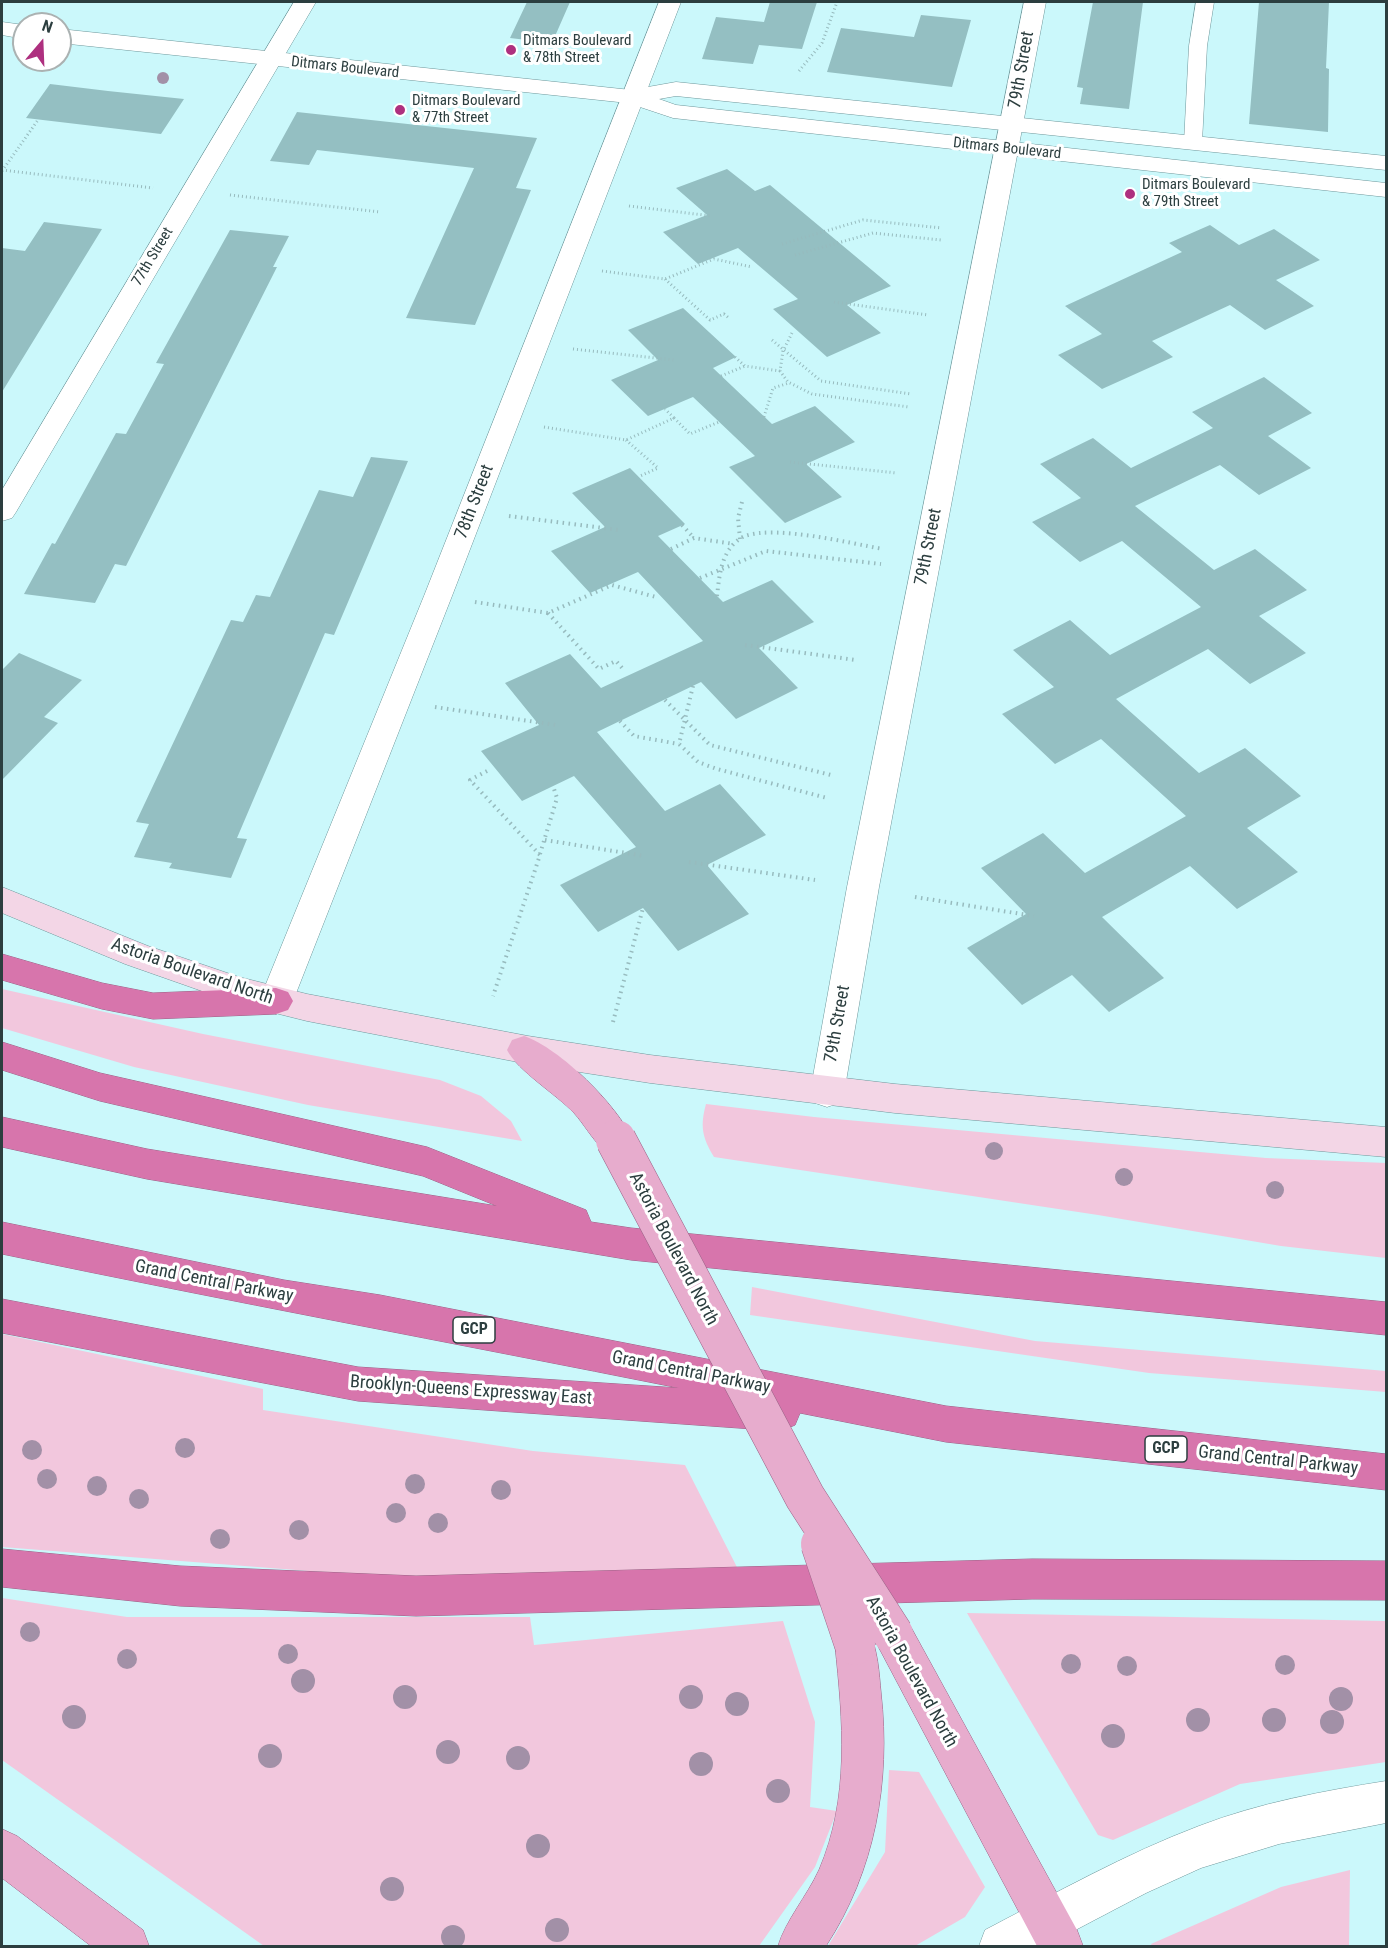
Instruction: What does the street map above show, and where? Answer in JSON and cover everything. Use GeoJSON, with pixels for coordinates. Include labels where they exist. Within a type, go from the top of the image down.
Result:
{"type":"FeatureCollection","features":[{"type":"Feature","properties":{"kind":"highway"},"geometry":{"type":"LineString","coordinates":[[2,967],[102,996],[153,1006],[276,1001]]}},
{"type":"Feature","properties":{"kind":"highway"},"geometry":{"type":"LineString","coordinates":[[2,1056],[100,1087],[427,1162],[631,1244]]}},
{"type":"Feature","properties":{"kind":"highway"},"geometry":{"type":"LineString","coordinates":[[2,1132],[147,1164],[631,1244],[1386,1319]]}},
{"type":"Feature","properties":{"kind":"highway","name":"Grand Central Parkway"},"geometry":{"type":"LineString","coordinates":[[2,1238],[250,1289],[380,1311],[946,1424],[1386,1472]]}},
{"type":"Feature","properties":{"kind":"highway","name":"Brooklyn-Queens Expressway East"},"geometry":{"type":"LineString","coordinates":[[2,1316],[358,1384],[946,1424]]}},
{"type":"Feature","properties":{"kind":"highway"},"geometry":{"type":"LineString","coordinates":[[2,1568],[180,1586],[416,1596],[1032,1579],[1386,1581]]}},
{"type":"Feature","properties":{"kind":"main road","name":"Astoria Boulevard North"},"geometry":{"type":"LineString","coordinates":[[2,899],[165,965],[276,1001],[524,1050],[582,1096],[616,1140],[805,1497],[874,1639],[1054,1934]]}},
{"type":"Feature","properties":{"kind":"main road"},"geometry":{"type":"LineString","coordinates":[[524,1050],[672,1073],[827,1093],[1386,1142]]}},
{"type":"Feature","properties":{"kind":"main road"},"geometry":{"type":"LineString","coordinates":[[800,1947],[814,1927],[837,1884],[852,1838],[861,1797],[864,1719],[874,1639]]}},
{"type":"Feature","properties":{"kind":"main road"},"geometry":{"type":"LineString","coordinates":[[2,1851],[127,1947]]}},
{"type":"Feature","properties":{"kind":"street","name":"77th Street"},"geometry":{"type":"LineString","coordinates":[[2,512],[305,2]]}},
{"type":"Feature","properties":{"kind":"street","name":"78th Street"},"geometry":{"type":"LineString","coordinates":[[276,1001],[459,543],[631,97],[670,2]]}},
{"type":"Feature","properties":{"kind":"street","name":"79th Street"},"geometry":{"type":"LineString","coordinates":[[827,1093],[862,887],[1035,2]]}},
{"type":"Feature","properties":{"kind":"street","name":"Ditmars Boulevard"},"geometry":{"type":"LineString","coordinates":[[72,37],[631,97],[673,111],[1010,136],[1193,142],[1386,163]]}},
{"type":"Feature","properties":{"kind":"street","name":"Ditmars Boulevard"},"geometry":{"type":"LineString","coordinates":[[631,97],[676,88],[775,99],[1010,136],[1386,190]]}},
{"type":"Feature","properties":{"kind":"street"},"geometry":{"type":"LineString","coordinates":[[1001,1947],[1054,1934],[1110,1887],[1167,1861],[1239,1834],[1319,1812],[1386,1802]]}},
{"type":"Feature","properties":{"kind":"lane"},"geometry":{"type":"LineString","coordinates":[[1193,142],[1198,46],[1204,2]]}},
{"type":"Feature","properties":{"kind":"path"},"geometry":{"type":"LineString","coordinates":[[775,99],[822,43],[837,2]]}},
{"type":"Feature","properties":{"kind":"path"},"geometry":{"type":"LineString","coordinates":[[38,120],[2,171],[158,188]]}},
{"type":"Feature","properties":{"kind":"path"},"geometry":{"type":"LineString","coordinates":[[223,194],[380,212]]}},
{"type":"Feature","properties":{"kind":"path"},"geometry":{"type":"LineString","coordinates":[[625,205],[712,216]]}},
{"type":"Feature","properties":{"kind":"path"},"geometry":{"type":"LineString","coordinates":[[782,244],[863,220],[942,228]]}},
{"type":"Feature","properties":{"kind":"path"},"geometry":{"type":"LineString","coordinates":[[795,255],[873,233],[941,240]]}},
{"type":"Feature","properties":{"kind":"path"},"geometry":{"type":"LineString","coordinates":[[601,271],[664,279],[714,259],[752,267]]}},
{"type":"Feature","properties":{"kind":"path"},"geometry":{"type":"LineString","coordinates":[[664,279],[710,320],[724,314],[729,318]]}},
{"type":"Feature","properties":{"kind":"path"},"geometry":{"type":"LineString","coordinates":[[834,302],[928,315]]}},
{"type":"Feature","properties":{"kind":"path"},"geometry":{"type":"LineString","coordinates":[[780,371],[783,351],[792,333]]}},
{"type":"Feature","properties":{"kind":"path"},"geometry":{"type":"LineString","coordinates":[[772,340],[821,381],[911,394]]}},
{"type":"Feature","properties":{"kind":"path"},"geometry":{"type":"LineString","coordinates":[[573,349],[674,360]]}},
{"type":"Feature","properties":{"kind":"path"},"geometry":{"type":"LineString","coordinates":[[735,357],[745,366]]}},
{"type":"Feature","properties":{"kind":"path"},"geometry":{"type":"LineString","coordinates":[[721,376],[745,366],[780,371],[789,383],[812,394],[909,407]]}},
{"type":"Feature","properties":{"kind":"path"},"geometry":{"type":"LineString","coordinates":[[764,417],[773,388],[789,383]]}},
{"type":"Feature","properties":{"kind":"path"},"geometry":{"type":"LineString","coordinates":[[665,409],[690,434],[720,422]]}},
{"type":"Feature","properties":{"kind":"path"},"geometry":{"type":"LineString","coordinates":[[626,440],[674,418]]}},
{"type":"Feature","properties":{"kind":"path"},"geometry":{"type":"LineString","coordinates":[[540,426],[626,440],[658,468],[639,476]]}},
{"type":"Feature","properties":{"kind":"path"},"geometry":{"type":"LineString","coordinates":[[790,462],[897,473]]}},
{"type":"Feature","properties":{"kind":"path"},"geometry":{"type":"LineString","coordinates":[[740,539],[736,521],[743,498]]}},
{"type":"Feature","properties":{"kind":"path"},"geometry":{"type":"LineString","coordinates":[[507,516],[619,530]]}},
{"type":"Feature","properties":{"kind":"path"},"geometry":{"type":"LineString","coordinates":[[682,525],[694,538]]}},
{"type":"Feature","properties":{"kind":"path"},"geometry":{"type":"LineString","coordinates":[[717,596],[722,569],[730,548],[744,536],[762,533],[883,549]]}},
{"type":"Feature","properties":{"kind":"path"},"geometry":{"type":"LineString","coordinates":[[671,549],[694,538],[735,544]]}},
{"type":"Feature","properties":{"kind":"path"},"geometry":{"type":"LineString","coordinates":[[700,578],[766,551],[881,564]]}},
{"type":"Feature","properties":{"kind":"path"},"geometry":{"type":"LineString","coordinates":[[475,601],[548,613],[612,585],[656,597]]}},
{"type":"Feature","properties":{"kind":"path"},"geometry":{"type":"LineString","coordinates":[[548,613],[599,669],[616,661],[623,669]]}},
{"type":"Feature","properties":{"kind":"path"},"geometry":{"type":"LineString","coordinates":[[745,645],[856,660]]}},
{"type":"Feature","properties":{"kind":"path"},"geometry":{"type":"LineString","coordinates":[[679,744],[693,686]]}},
{"type":"Feature","properties":{"kind":"path"},"geometry":{"type":"LineString","coordinates":[[665,700],[710,745],[831,775]]}},
{"type":"Feature","properties":{"kind":"path"},"geometry":{"type":"LineString","coordinates":[[435,707],[556,725]]}},
{"type":"Feature","properties":{"kind":"path"},"geometry":{"type":"LineString","coordinates":[[621,721],[634,736],[679,744],[698,762],[827,798]]}},
{"type":"Feature","properties":{"kind":"path"},"geometry":{"type":"LineString","coordinates":[[488,771],[470,780],[540,855]]}},
{"type":"Feature","properties":{"kind":"path"},"geometry":{"type":"LineString","coordinates":[[493,996],[557,798],[553,786]]}},
{"type":"Feature","properties":{"kind":"path"},"geometry":{"type":"LineString","coordinates":[[544,840],[645,856]]}},
{"type":"Feature","properties":{"kind":"path"},"geometry":{"type":"LineString","coordinates":[[689,862],[815,880]]}},
{"type":"Feature","properties":{"kind":"path"},"geometry":{"type":"LineString","coordinates":[[915,897],[1034,916]]}},
{"type":"Feature","properties":{"kind":"path"},"geometry":{"type":"LineString","coordinates":[[613,1022],[643,908]]}},
{"type":"Feature","properties":{"kind":"shaded area"},"geometry":{"type":"Polygon","coordinates":[[[2,989],[203,1034],[440,1080],[481,1096],[511,1121],[522,1141],[308,1105],[134,1067],[2,1028],[2,989]]]}},
{"type":"Feature","properties":{"kind":"shaded area"},"geometry":{"type":"Polygon","coordinates":[[[706,1104],[814,1117],[1266,1158],[1386,1163],[1386,1258],[1281,1246],[1098,1215],[714,1157],[703,1131],[706,1104]]]}},
{"type":"Feature","properties":{"kind":"shaded area"},"geometry":{"type":"Polygon","coordinates":[[[752,1287],[1035,1341],[1386,1371],[1386,1392],[1149,1373],[750,1315],[752,1287]]]}},
{"type":"Feature","properties":{"kind":"shaded area"},"geometry":{"type":"Polygon","coordinates":[[[2,1334],[263,1389],[263,1410],[533,1451],[685,1465],[742,1577],[449,1582],[2,1547],[2,1334]]]}},
{"type":"Feature","properties":{"kind":"shaded area"},"geometry":{"type":"Polygon","coordinates":[[[2,1598],[127,1617],[530,1617],[534,1645],[783,1621],[815,1722],[810,1807],[837,1811],[815,1867],[759,1946],[264,1946],[2,1760],[2,1598]]]}},
{"type":"Feature","properties":{"kind":"shaded area"},"geometry":{"type":"Polygon","coordinates":[[[967,1613],[1386,1621],[1386,1762],[1240,1784],[1113,1840],[1098,1835],[967,1613]]]}},
{"type":"Feature","properties":{"kind":"shaded area"},"geometry":{"type":"Polygon","coordinates":[[[889,1770],[919,1772],[985,1887],[965,1917],[915,1946],[828,1946],[885,1852],[889,1770]]]}},
{"type":"Feature","properties":{"kind":"shaded area"},"geometry":{"type":"Polygon","coordinates":[[[1350,1870],[1349,1946],[1152,1946],[1151,1944],[1281,1887],[1350,1870]]]}},
{"type":"Feature","properties":{"kind":"building"},"geometry":{"type":"Polygon","coordinates":[[[527,2],[570,2],[552,43],[510,38],[527,2]]]}},
{"type":"Feature","properties":{"kind":"building"},"geometry":{"type":"Polygon","coordinates":[[[770,2],[817,2],[802,49],[759,45],[753,64],[702,59],[716,17],[764,22],[770,2]]]}},
{"type":"Feature","properties":{"kind":"building"},"geometry":{"type":"Polygon","coordinates":[[[1093,2],[1143,2],[1129,109],[1080,104],[1083,88],[1077,87],[1093,2]]]}},
{"type":"Feature","properties":{"kind":"building"},"geometry":{"type":"Polygon","coordinates":[[[1259,2],[1329,2],[1326,68],[1329,69],[1328,132],[1249,124],[1259,2]]]}},
{"type":"Feature","properties":{"kind":"building"},"geometry":{"type":"Polygon","coordinates":[[[921,15],[971,20],[952,87],[827,72],[841,28],[914,37],[921,15]]]}},
{"type":"Feature","properties":{"kind":"building"},"geometry":{"type":"Polygon","coordinates":[[[50,84],[184,99],[161,134],[26,118],[50,84]]]}},
{"type":"Feature","properties":{"kind":"building"},"geometry":{"type":"Polygon","coordinates":[[[297,112],[537,138],[516,188],[531,190],[475,325],[406,318],[474,168],[317,150],[309,165],[270,161],[297,112]]]}},
{"type":"Feature","properties":{"kind":"building"},"geometry":{"type":"Polygon","coordinates":[[[727,169],[755,191],[770,185],[891,286],[847,305],[881,333],[827,357],[773,309],[798,299],[738,248],[698,264],[663,232],[707,215],[676,188],[727,169]]]}},
{"type":"Feature","properties":{"kind":"building"},"geometry":{"type":"Polygon","coordinates":[[[44,222],[102,229],[2,392],[2,248],[25,251],[44,222]]]}},
{"type":"Feature","properties":{"kind":"building"},"geometry":{"type":"Polygon","coordinates":[[[1210,225],[1239,245],[1274,229],[1320,260],[1276,280],[1314,306],[1265,330],[1230,305],[1152,341],[1173,357],[1102,389],[1058,355],[1102,334],[1065,306],[1182,252],[1169,243],[1210,225]]]}},
{"type":"Feature","properties":{"kind":"building"},"geometry":{"type":"Polygon","coordinates":[[[230,230],[289,236],[273,267],[277,267],[126,566],[115,564],[95,603],[24,594],[52,543],[55,544],[116,433],[126,434],[164,364],[156,363],[230,230]]]}},
{"type":"Feature","properties":{"kind":"building"},"geometry":{"type":"Polygon","coordinates":[[[683,308],[736,357],[713,368],[772,424],[815,406],[855,442],[806,464],[842,497],[785,523],[729,467],[755,456],[693,397],[648,416],[611,380],[658,360],[628,330],[683,308]]]}},
{"type":"Feature","properties":{"kind":"building"},"geometry":{"type":"Polygon","coordinates":[[[1264,377],[1312,413],[1268,436],[1311,468],[1259,495],[1220,465],[1135,506],[1214,570],[1255,549],[1307,590],[1259,616],[1306,653],[1250,684],[1208,649],[1116,699],[1199,773],[1245,748],[1301,796],[1247,828],[1298,872],[1237,909],[1190,866],[1102,917],[1164,978],[1109,1012],[1072,975],[1022,1005],[967,948],[1026,914],[981,868],[1043,833],[1085,873],[1186,816],[1101,739],[1055,764],[1002,714],[1054,687],[1013,650],[1070,620],[1110,655],[1201,607],[1122,541],[1080,562],[1032,522],[1081,498],[1040,464],[1093,438],[1131,468],[1213,428],[1192,412],[1264,377]]]}},
{"type":"Feature","properties":{"kind":"building"},"geometry":{"type":"Polygon","coordinates":[[[371,457],[408,461],[334,635],[325,633],[237,838],[247,839],[231,878],[169,868],[172,863],[134,857],[149,824],[136,822],[231,620],[243,622],[256,595],[270,597],[319,490],[353,497],[371,457]]]}},
{"type":"Feature","properties":{"kind":"building"},"geometry":{"type":"Polygon","coordinates":[[[630,468],[685,524],[658,536],[723,602],[772,580],[814,622],[759,648],[798,688],[736,719],[701,682],[597,732],[665,811],[720,784],[766,835],[707,865],[749,914],[678,951],[643,908],[598,932],[560,885],[636,847],[574,776],[522,801],[481,751],[539,725],[505,683],[570,654],[601,688],[703,641],[638,572],[590,593],[551,551],[605,527],[572,493],[630,468]]]}},
{"type":"Feature","properties":{"kind":"building"},"geometry":{"type":"Polygon","coordinates":[[[19,653],[82,680],[44,717],[58,723],[2,780],[2,670],[19,653]]]}},
{"type":"Feature","properties":{"kind":"place","name":"Ditmars Boulevard & 78th Street"},"geometry":{"type":"Point","coordinates":[511,50]}},
{"type":"Feature","properties":{"kind":"place","name":"Ditmars Boulevard & 77th Street"},"geometry":{"type":"Point","coordinates":[400,110]}},
{"type":"Feature","properties":{"kind":"place","name":"Ditmars Boulevard & 79th Street"},"geometry":{"type":"Point","coordinates":[1130,194]}}]}
